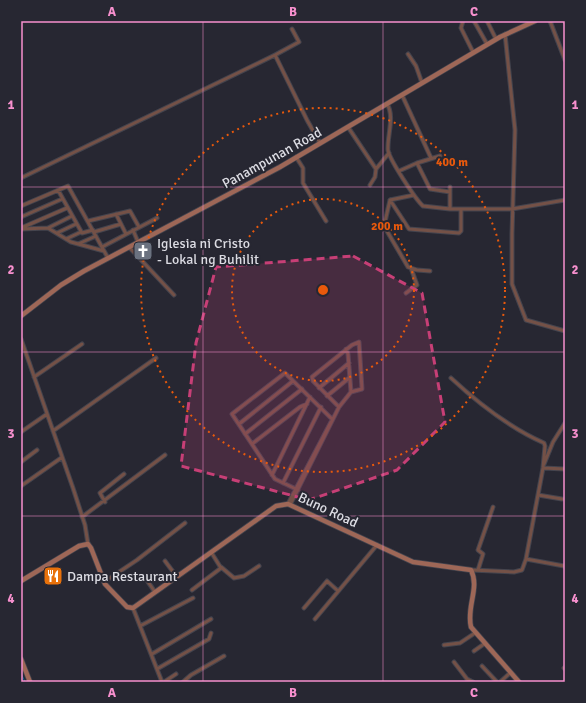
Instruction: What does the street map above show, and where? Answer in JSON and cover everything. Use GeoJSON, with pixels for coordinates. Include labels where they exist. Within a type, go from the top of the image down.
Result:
{"type":"FeatureCollection","features":[{"type":"Feature","properties":{"kind":"street"},"geometry":{"type":"LineString","coordinates":[[463,21],[461,28],[473,52]]}},
{"type":"Feature","properties":{"kind":"street"},"geometry":{"type":"LineString","coordinates":[[474,21],[487,44]]}},
{"type":"Feature","properties":{"kind":"street"},"geometry":{"type":"LineString","coordinates":[[487,21],[496,39]]}},
{"type":"Feature","properties":{"kind":"street"},"geometry":{"type":"LineString","coordinates":[[550,21],[565,60]]}},
{"type":"Feature","properties":{"kind":"street","name":"Panampunan Road"},"geometry":{"type":"LineString","coordinates":[[21,316],[61,285],[108,258],[296,157],[473,52],[505,34],[532,22]]}},
{"type":"Feature","properties":{"kind":"street"},"geometry":{"type":"LineString","coordinates":[[21,178],[299,42],[292,29]]}},
{"type":"Feature","properties":{"kind":"street"},"geometry":{"type":"LineString","coordinates":[[505,34],[515,130],[512,209],[512,284],[524,318],[532,323],[565,331]]}},
{"type":"Feature","properties":{"kind":"street"},"geometry":{"type":"LineString","coordinates":[[408,54],[416,66],[422,83]]}},
{"type":"Feature","properties":{"kind":"street"},"geometry":{"type":"LineString","coordinates":[[275,55],[320,143]]}},
{"type":"Feature","properties":{"kind":"street"},"geometry":{"type":"LineString","coordinates":[[402,95],[431,158]]}},
{"type":"Feature","properties":{"kind":"street"},"geometry":{"type":"LineString","coordinates":[[387,104],[390,113],[389,153],[414,195],[423,206],[450,209],[512,209],[565,200]]}},
{"type":"Feature","properties":{"kind":"street"},"geometry":{"type":"LineString","coordinates":[[348,127],[376,169]]}},
{"type":"Feature","properties":{"kind":"street"},"geometry":{"type":"LineString","coordinates":[[370,185],[375,177],[376,169],[389,153]]}},
{"type":"Feature","properties":{"kind":"street"},"geometry":{"type":"LineString","coordinates":[[399,171],[417,163],[440,156]]}},
{"type":"Feature","properties":{"kind":"street"},"geometry":{"type":"LineString","coordinates":[[296,157],[303,168],[302,183],[326,221]]}},
{"type":"Feature","properties":{"kind":"street"},"geometry":{"type":"LineString","coordinates":[[417,163],[430,189],[450,192]]}},
{"type":"Feature","properties":{"kind":"street"},"geometry":{"type":"LineString","coordinates":[[21,206],[68,186],[108,258]]}},
{"type":"Feature","properties":{"kind":"street"},"geometry":{"type":"LineString","coordinates":[[450,187],[450,209]]}},
{"type":"Feature","properties":{"kind":"street"},"geometry":{"type":"LineString","coordinates":[[58,190],[80,232]]}},
{"type":"Feature","properties":{"kind":"street"},"geometry":{"type":"LineString","coordinates":[[390,200],[414,195]]}},
{"type":"Feature","properties":{"kind":"street"},"geometry":{"type":"LineString","coordinates":[[21,218],[62,199]]}},
{"type":"Feature","properties":{"kind":"street"},"geometry":{"type":"LineString","coordinates":[[390,200],[407,227],[412,229],[459,233],[461,231],[461,209]]}},
{"type":"Feature","properties":{"kind":"street"},"geometry":{"type":"LineString","coordinates":[[390,200],[384,222],[385,229],[405,264],[411,268],[430,271]]}},
{"type":"Feature","properties":{"kind":"street"},"geometry":{"type":"LineString","coordinates":[[21,229],[67,208]]}},
{"type":"Feature","properties":{"kind":"street"},"geometry":{"type":"LineString","coordinates":[[88,221],[130,211],[139,227]]}},
{"type":"Feature","properties":{"kind":"street"},"geometry":{"type":"LineString","coordinates":[[116,214],[126,234]]}},
{"type":"Feature","properties":{"kind":"street"},"geometry":{"type":"LineString","coordinates":[[21,229],[48,228],[72,216]]}},
{"type":"Feature","properties":{"kind":"street"},"geometry":{"type":"LineString","coordinates":[[102,247],[157,218]]}},
{"type":"Feature","properties":{"kind":"street"},"geometry":{"type":"LineString","coordinates":[[57,233],[76,224]]}},
{"type":"Feature","properties":{"kind":"street"},"geometry":{"type":"LineString","coordinates":[[66,239],[80,232],[84,234],[121,224]]}},
{"type":"Feature","properties":{"kind":"street"},"geometry":{"type":"LineString","coordinates":[[48,228],[66,239],[78,244],[104,251]]}},
{"type":"Feature","properties":{"kind":"street"},"geometry":{"type":"LineString","coordinates":[[133,230],[138,242]]}},
{"type":"Feature","properties":{"kind":"street"},"geometry":{"type":"LineString","coordinates":[[78,244],[96,236]]}},
{"type":"Feature","properties":{"kind":"street"},"geometry":{"type":"LineString","coordinates":[[129,247],[174,295]]}},
{"type":"Feature","properties":{"kind":"street"},"geometry":{"type":"LineString","coordinates":[[406,293],[417,285],[411,268]]}},
{"type":"Feature","properties":{"kind":"street"},"geometry":{"type":"LineString","coordinates":[[21,339],[82,517],[88,544],[92,548],[104,582],[127,607],[133,608],[163,682],[176,674]]}},
{"type":"Feature","properties":{"kind":"street"},"geometry":{"type":"LineString","coordinates":[[289,505],[331,420],[339,407],[351,392],[363,388],[360,342],[355,342],[312,377],[313,381],[319,388],[339,407]]}},
{"type":"Feature","properties":{"kind":"street"},"geometry":{"type":"LineString","coordinates":[[34,378],[82,344]]}},
{"type":"Feature","properties":{"kind":"street"},"geometry":{"type":"LineString","coordinates":[[346,349],[349,363],[351,392]]}},
{"type":"Feature","properties":{"kind":"street"},"geometry":{"type":"LineString","coordinates":[[21,353],[25,350]]}},
{"type":"Feature","properties":{"kind":"street"},"geometry":{"type":"LineString","coordinates":[[53,431],[156,358]]}},
{"type":"Feature","properties":{"kind":"street"},"geometry":{"type":"LineString","coordinates":[[319,388],[349,363]]}},
{"type":"Feature","properties":{"kind":"street"},"geometry":{"type":"LineString","coordinates":[[297,489],[283,483],[272,475],[232,414],[285,373],[321,407],[331,420]]}},
{"type":"Feature","properties":{"kind":"street"},"geometry":{"type":"LineString","coordinates":[[327,396],[350,378]]}},
{"type":"Feature","properties":{"kind":"street"},"geometry":{"type":"LineString","coordinates":[[451,378],[466,392],[526,435],[545,444],[543,468],[526,559],[564,566]]}},
{"type":"Feature","properties":{"kind":"street"},"geometry":{"type":"LineString","coordinates":[[239,424],[293,381]]}},
{"type":"Feature","properties":{"kind":"street"},"geometry":{"type":"LineString","coordinates":[[245,434],[302,389]]}},
{"type":"Feature","properties":{"kind":"street"},"geometry":{"type":"LineString","coordinates":[[272,475],[310,397]]}},
{"type":"Feature","properties":{"kind":"street"},"geometry":{"type":"LineString","coordinates":[[252,444],[300,407],[307,404]]}},
{"type":"Feature","properties":{"kind":"street"},"geometry":{"type":"LineString","coordinates":[[283,483],[321,407]]}},
{"type":"Feature","properties":{"kind":"street"},"geometry":{"type":"LineString","coordinates":[[21,432],[47,414]]}},
{"type":"Feature","properties":{"kind":"street"},"geometry":{"type":"LineString","coordinates":[[543,468],[553,442],[565,422]]}},
{"type":"Feature","properties":{"kind":"street"},"geometry":{"type":"LineString","coordinates":[[21,462],[37,450]]}},
{"type":"Feature","properties":{"kind":"street"},"geometry":{"type":"LineString","coordinates":[[82,517],[105,502],[165,455]]}},
{"type":"Feature","properties":{"kind":"street"},"geometry":{"type":"LineString","coordinates":[[21,486],[61,458]]}},
{"type":"Feature","properties":{"kind":"street"},"geometry":{"type":"LineString","coordinates":[[543,468],[565,469]]}},
{"type":"Feature","properties":{"kind":"street"},"geometry":{"type":"LineString","coordinates":[[105,502],[100,494],[124,474]]}},
{"type":"Feature","properties":{"kind":"street"},"geometry":{"type":"LineString","coordinates":[[538,495],[562,499]]}},
{"type":"Feature","properties":{"kind":"street","name":"Buno Road"},"geometry":{"type":"LineString","coordinates":[[133,608],[276,506],[289,505],[418,564],[471,570],[519,572],[522,570],[526,559]]}},
{"type":"Feature","properties":{"kind":"street"},"geometry":{"type":"LineString","coordinates":[[478,570],[483,554],[478,550],[493,507]]}},
{"type":"Feature","properties":{"kind":"street"},"geometry":{"type":"LineString","coordinates":[[104,582],[137,560],[185,523]]}},
{"type":"Feature","properties":{"kind":"street"},"geometry":{"type":"LineString","coordinates":[[21,581],[79,546],[88,544]]}},
{"type":"Feature","properties":{"kind":"street"},"geometry":{"type":"LineString","coordinates":[[314,619],[337,590],[377,545]]}},
{"type":"Feature","properties":{"kind":"street"},"geometry":{"type":"LineString","coordinates":[[211,552],[221,567],[234,578],[244,576],[259,566]]}},
{"type":"Feature","properties":{"kind":"street"},"geometry":{"type":"LineString","coordinates":[[164,561],[176,577]]}},
{"type":"Feature","properties":{"kind":"street"},"geometry":{"type":"LineString","coordinates":[[192,590],[221,567]]}},
{"type":"Feature","properties":{"kind":"street"},"geometry":{"type":"LineString","coordinates":[[471,570],[475,582],[470,621],[475,633],[519,682]]}},
{"type":"Feature","properties":{"kind":"street"},"geometry":{"type":"LineString","coordinates":[[144,576],[155,592]]}},
{"type":"Feature","properties":{"kind":"street"},"geometry":{"type":"LineString","coordinates":[[304,608],[327,581],[337,590]]}},
{"type":"Feature","properties":{"kind":"street"},"geometry":{"type":"LineString","coordinates":[[140,626],[193,598]]}},
{"type":"Feature","properties":{"kind":"street"},"geometry":{"type":"LineString","coordinates":[[152,654],[212,619]]}},
{"type":"Feature","properties":{"kind":"street"},"geometry":{"type":"LineString","coordinates":[[157,669],[209,639],[211,633]]}},
{"type":"Feature","properties":{"kind":"street"},"geometry":{"type":"LineString","coordinates":[[444,645],[460,643],[475,633]]}},
{"type":"Feature","properties":{"kind":"street"},"geometry":{"type":"LineString","coordinates":[[474,651],[484,644]]}},
{"type":"Feature","properties":{"kind":"street"},"geometry":{"type":"LineString","coordinates":[[183,682],[191,675],[224,656]]}},
{"type":"Feature","properties":{"kind":"street"},"geometry":{"type":"LineString","coordinates":[[21,659],[30,682]]}},
{"type":"Feature","properties":{"kind":"street"},"geometry":{"type":"LineString","coordinates":[[454,662],[467,679],[473,682]]}},
{"type":"Feature","properties":{"kind":"street"},"geometry":{"type":"LineString","coordinates":[[482,666],[498,682],[510,673]]}},
{"type":"Feature","properties":{"kind":"highlighted area"},"geometry":{"type":"Polygon","coordinates":[[[353,256],[422,293],[445,422],[397,470],[309,500],[181,466],[196,343],[216,267],[353,256]]]}},
{"type":"Feature","properties":{"kind":"waterway"},"geometry":{"type":"LineString","coordinates":[[21,673],[25,682]]}},
{"type":"Feature","properties":{"kind":"place","name":"Iglesia ni Cristo - Lokal ng Buhilit"},"geometry":{"type":"Point","coordinates":[143,251]}},
{"type":"Feature","properties":{"kind":"place","name":"Dampa Restaurant"},"geometry":{"type":"Point","coordinates":[53,576]}}]}
